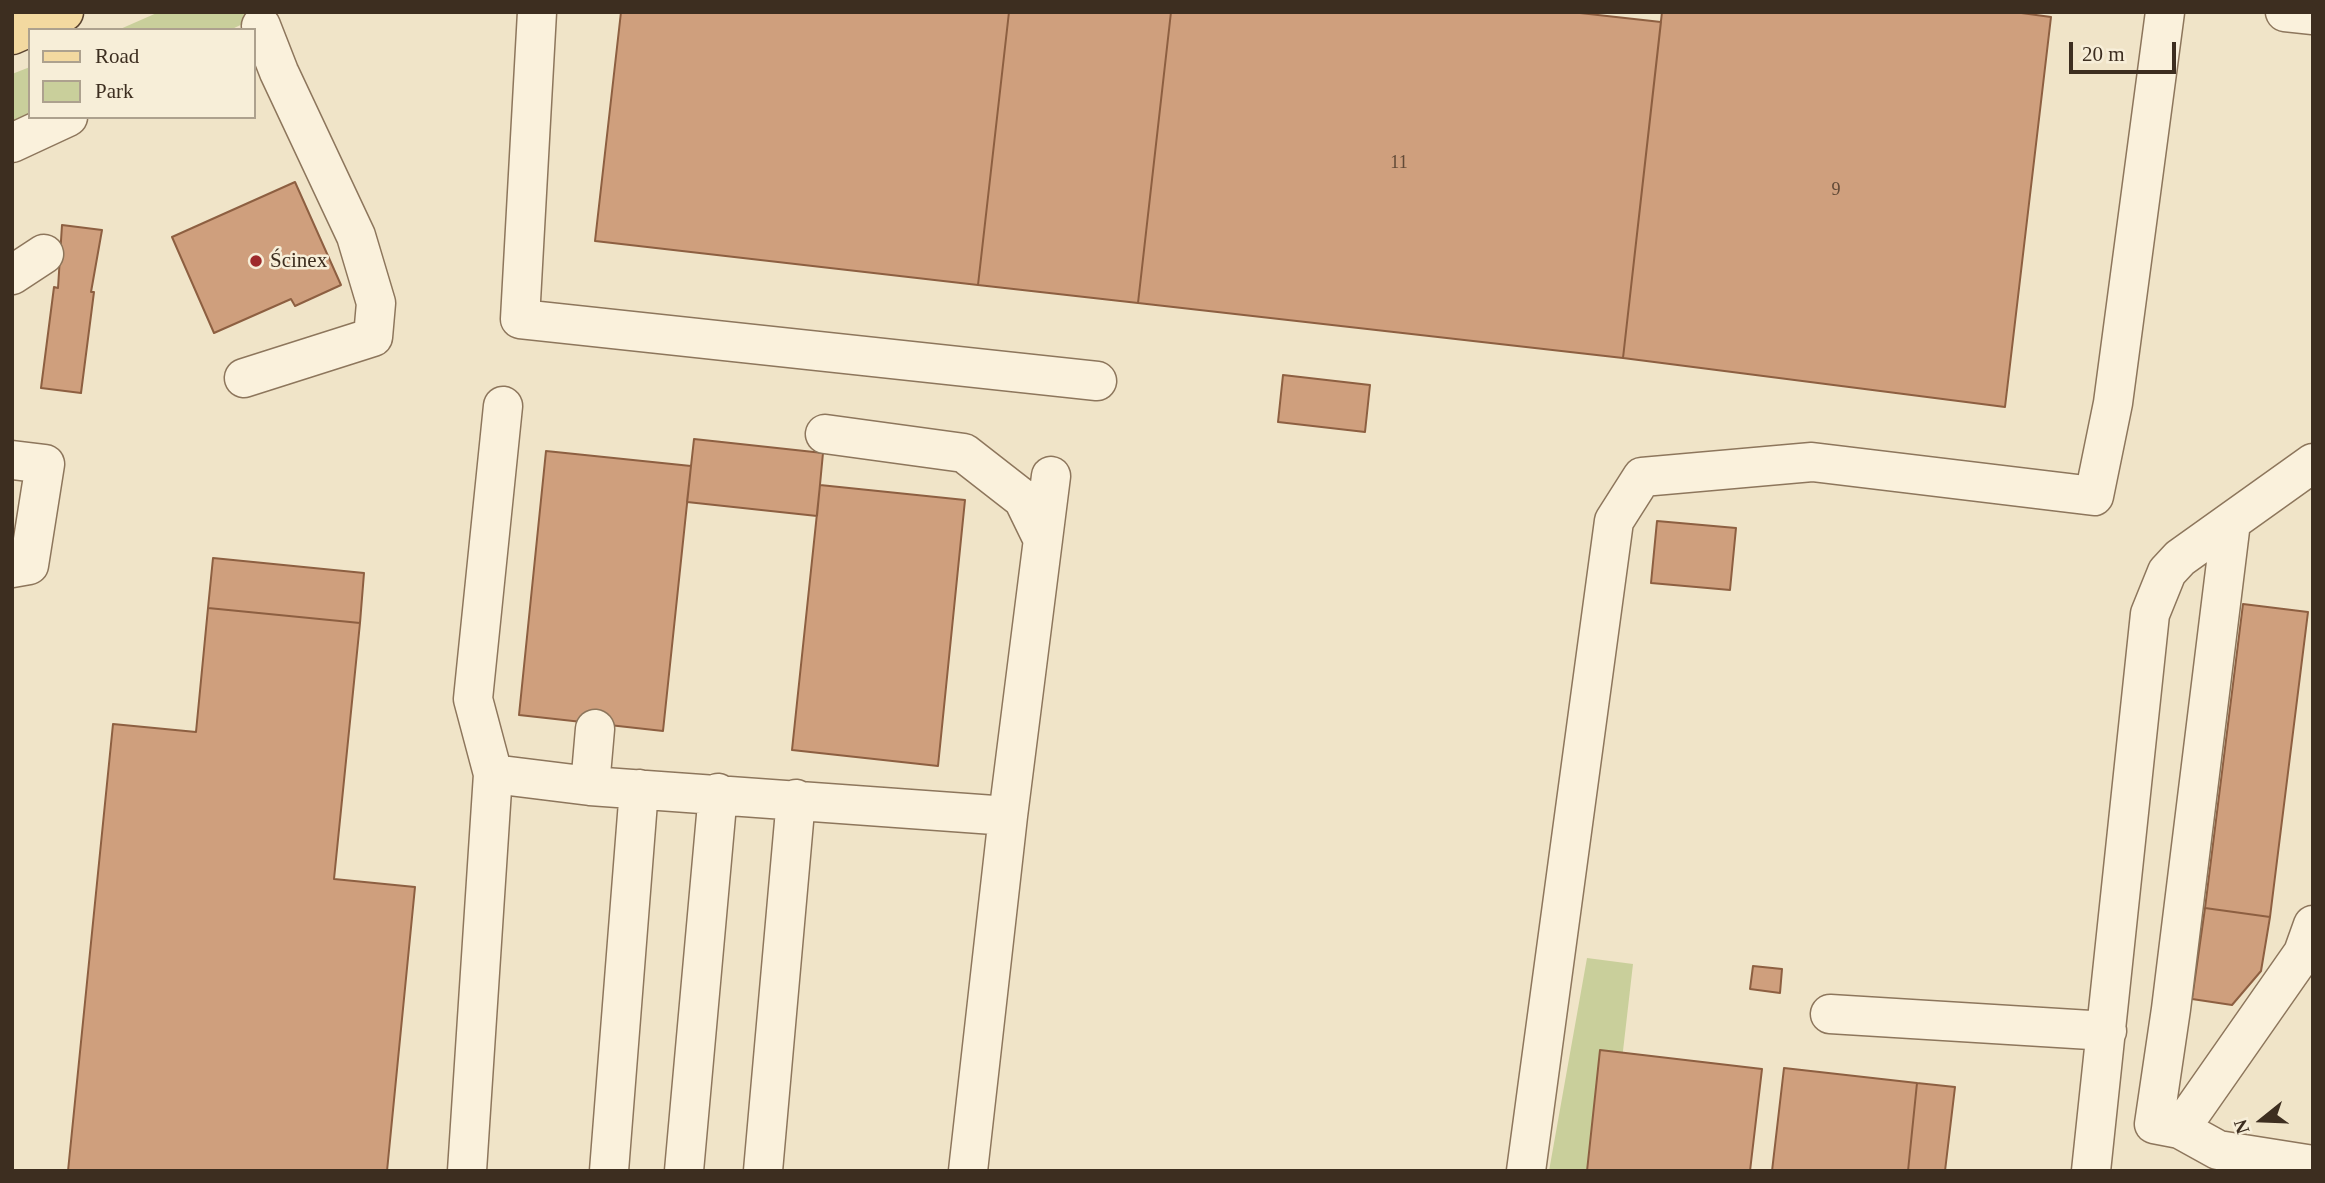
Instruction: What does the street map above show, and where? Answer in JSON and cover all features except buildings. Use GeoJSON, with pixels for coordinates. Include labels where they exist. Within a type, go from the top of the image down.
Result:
{"type":"FeatureCollection","features":[{"type":"Feature","properties":{"kind":"main road"},"geometry":{"type":"LineString","coordinates":[[12,35],[64,12]]}},
{"type":"Feature","properties":{"kind":"street"},"geometry":{"type":"LineString","coordinates":[[537,12],[520,319],[1097,381]]}},
{"type":"Feature","properties":{"kind":"street"},"geometry":{"type":"LineString","coordinates":[[1526,1171],[1614,521],[1642,477],[1812,462],[2094,496],[2113,403],[2165,12]]}},
{"type":"Feature","properties":{"kind":"street"},"geometry":{"type":"LineString","coordinates":[[2285,12],[2313,15]]}},
{"type":"Feature","properties":{"kind":"street"},"geometry":{"type":"LineString","coordinates":[[244,378],[373,337],[376,303],[356,236],[279,72],[268,23]]}},
{"type":"Feature","properties":{"kind":"street"},"geometry":{"type":"LineString","coordinates":[[12,143],[64,119]]}},
{"type":"Feature","properties":{"kind":"street"},"geometry":{"type":"LineString","coordinates":[[12,275],[44,254]]}},
{"type":"Feature","properties":{"kind":"street"},"geometry":{"type":"LineString","coordinates":[[467,1171],[493,774],[473,699],[503,406]]}},
{"type":"Feature","properties":{"kind":"street"},"geometry":{"type":"LineString","coordinates":[[825,434],[964,453],[1023,499],[1043,540]]}},
{"type":"Feature","properties":{"kind":"street"},"geometry":{"type":"LineString","coordinates":[[12,460],[45,464],[29,565],[12,568]]}},
{"type":"Feature","properties":{"kind":"street"},"geometry":{"type":"LineString","coordinates":[[2091,1171],[2150,614],[2167,572],[2180,558],[2313,463]]}},
{"type":"Feature","properties":{"kind":"street"},"geometry":{"type":"LineString","coordinates":[[968,1171],[1008,816],[1051,476]]}},
{"type":"Feature","properties":{"kind":"street"},"geometry":{"type":"LineString","coordinates":[[2167,1127],[2171,1009],[2231,522]]}},
{"type":"Feature","properties":{"kind":"street"},"geometry":{"type":"LineString","coordinates":[[590,786],[595,729]]}},
{"type":"Feature","properties":{"kind":"street"},"geometry":{"type":"LineString","coordinates":[[493,774],[590,786],[718,793],[1008,816]]}},
{"type":"Feature","properties":{"kind":"street"},"geometry":{"type":"LineString","coordinates":[[609,1171],[639,789]]}},
{"type":"Feature","properties":{"kind":"street"},"geometry":{"type":"LineString","coordinates":[[684,1171],[718,793]]}},
{"type":"Feature","properties":{"kind":"street"},"geometry":{"type":"LineString","coordinates":[[763,1171],[796,799]]}},
{"type":"Feature","properties":{"kind":"street"},"geometry":{"type":"LineString","coordinates":[[2167,1127],[2303,953],[2313,925]]}},
{"type":"Feature","properties":{"kind":"street"},"geometry":{"type":"LineString","coordinates":[[1830,1014],[2107,1031]]}},
{"type":"Feature","properties":{"kind":"street"},"geometry":{"type":"LineString","coordinates":[[2098,1114],[2167,1127],[2218,1150],[2313,1168]]}},
{"type":"Feature","properties":{"kind":"green space"},"geometry":{"type":"Polygon","coordinates":[[[159,12],[268,12],[234,28],[123,28],[159,12]]]}},
{"type":"Feature","properties":{"kind":"green space"},"geometry":{"type":"Polygon","coordinates":[[[28,68],[28,118],[12,129],[12,74],[28,68]]]}},
{"type":"Feature","properties":{"kind":"green space"},"geometry":{"type":"Polygon","coordinates":[[[1587,958],[1633,964],[1617,1103],[1642,1171],[1549,1171],[1587,958]]]}},
{"type":"Feature","properties":{"kind":"place","name":"Ścinex"},"geometry":{"type":"Point","coordinates":[256,261]}}]}
